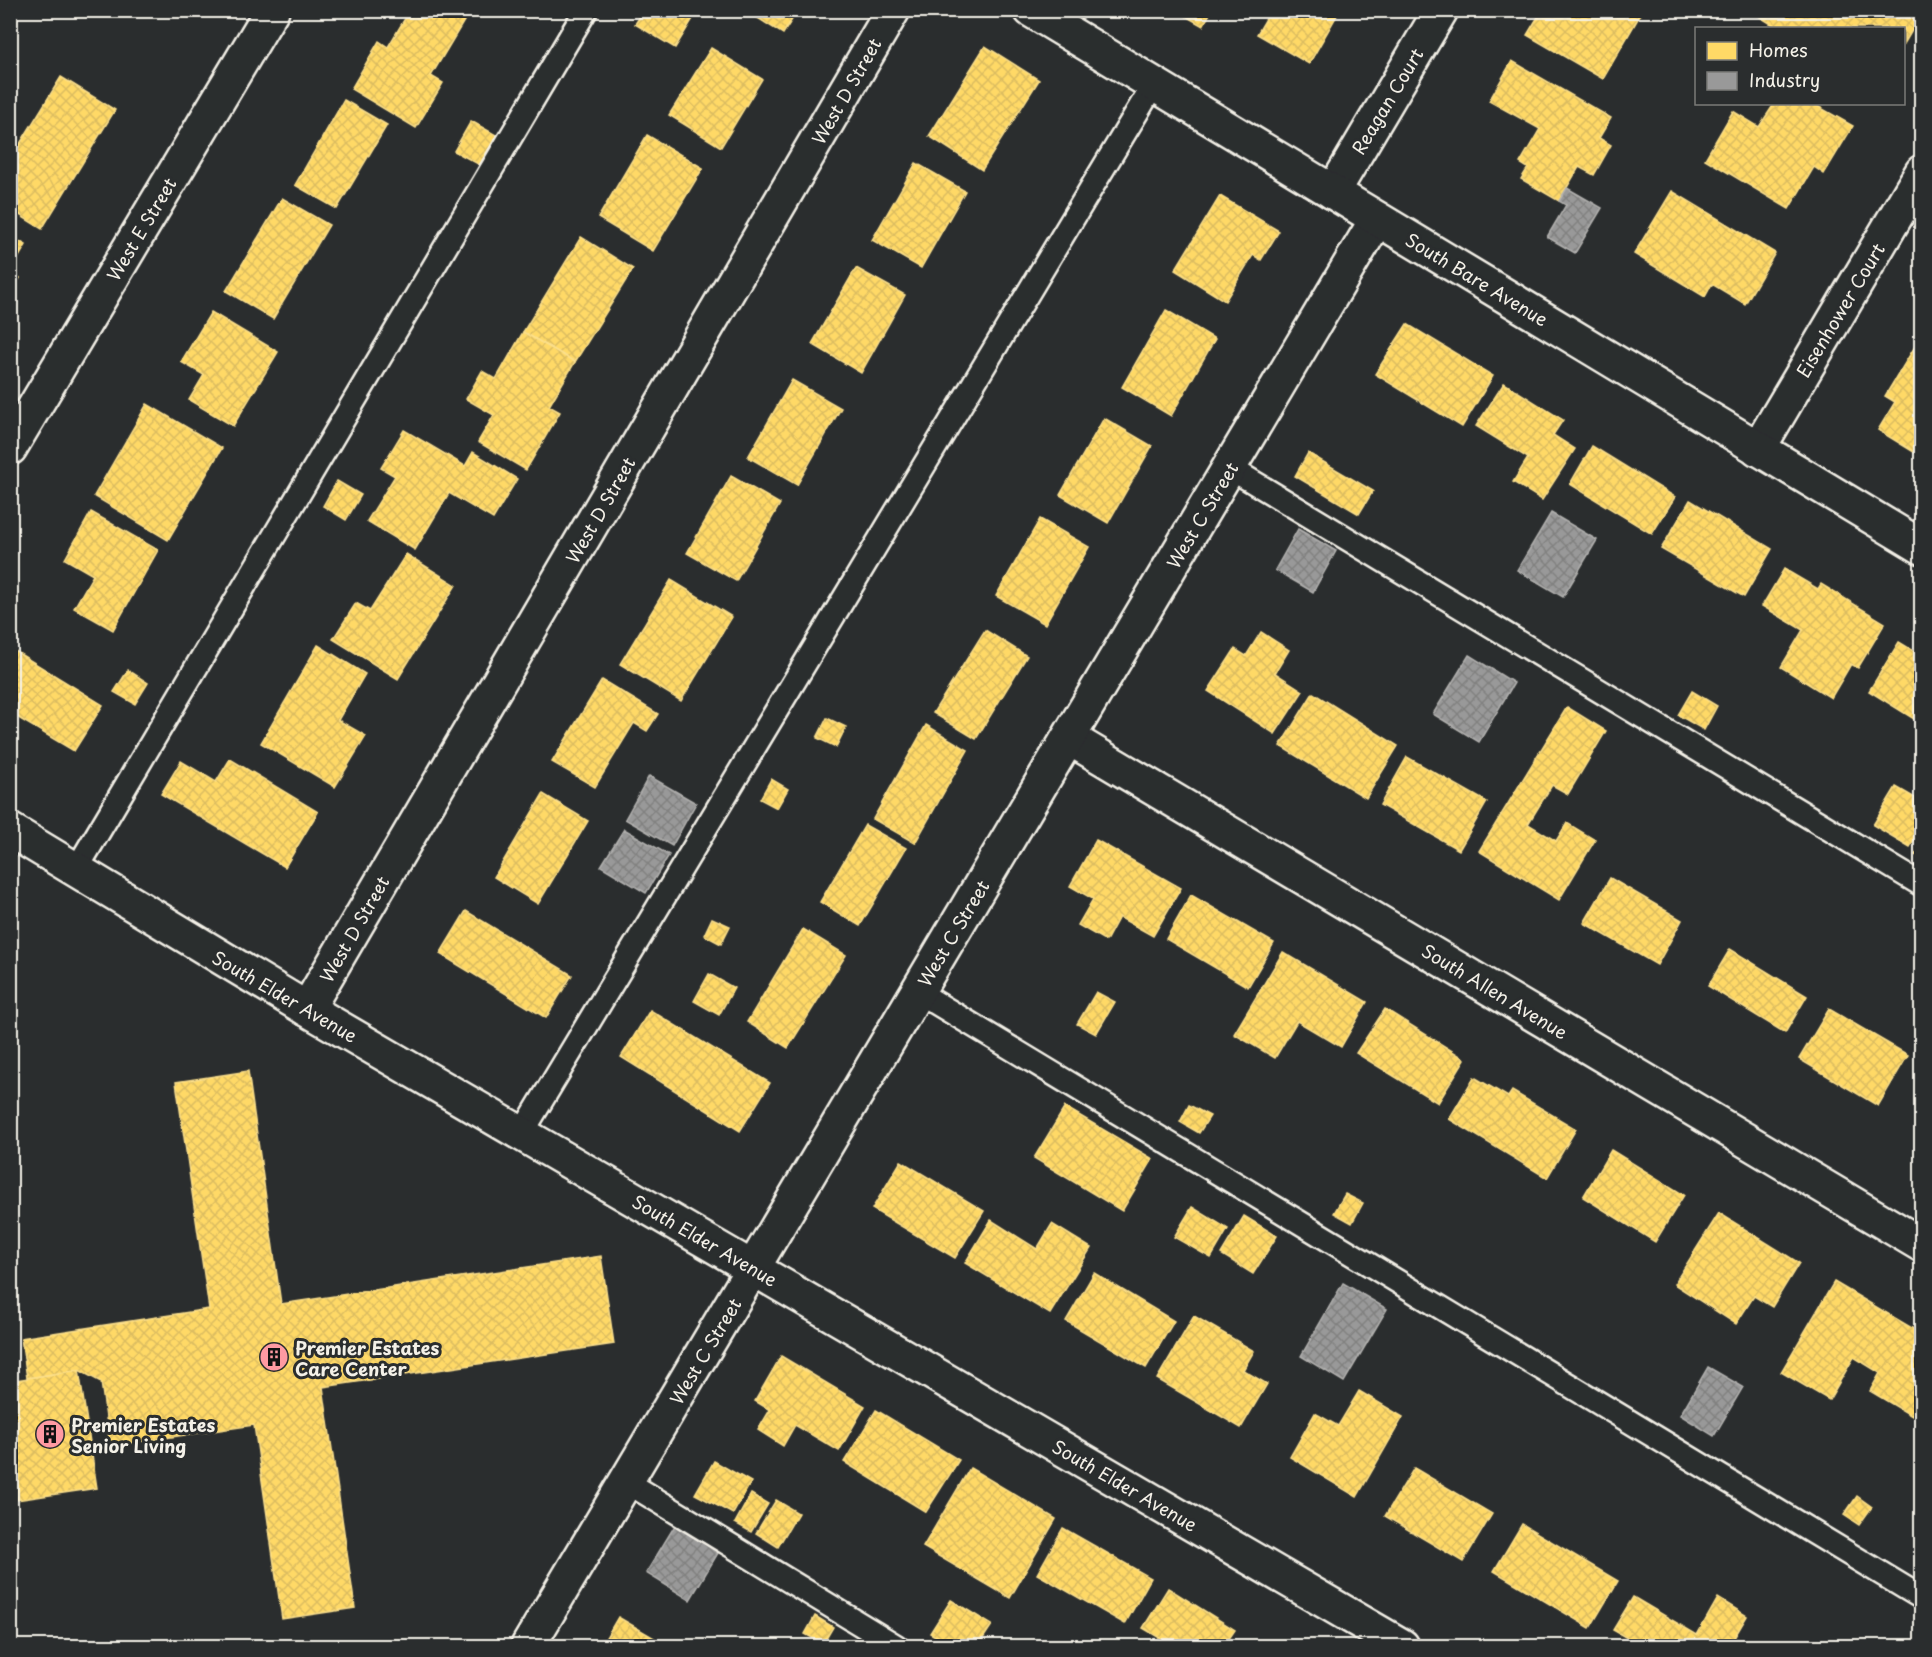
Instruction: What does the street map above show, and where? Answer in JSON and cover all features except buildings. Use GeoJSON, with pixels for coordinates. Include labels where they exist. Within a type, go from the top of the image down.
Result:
{"type":"FeatureCollection","features":[{"type":"Feature","properties":{"kind":"street","name":"West E Street"},"geometry":{"type":"LineString","coordinates":[[10,448],[272,10]]}},
{"type":"Feature","properties":{"kind":"street","name":"West D Street"},"geometry":{"type":"LineString","coordinates":[[307,1009],[893,10]]}},
{"type":"Feature","properties":{"kind":"street","name":"South Bare Avenue"},"geometry":{"type":"LineString","coordinates":[[1031,10],[1922,547]]}},
{"type":"Feature","properties":{"kind":"street","name":"Reagan Court"},"geometry":{"type":"LineString","coordinates":[[1333,192],[1441,10]]}},
{"type":"Feature","properties":{"kind":"street","name":"Eisenhower Court"},"geometry":{"type":"LineString","coordinates":[[1758,449],[1922,172]]}},
{"type":"Feature","properties":{"kind":"street","name":"West C Street"},"geometry":{"type":"LineString","coordinates":[[528,1647],[1377,219]]}},
{"type":"Feature","properties":{"kind":"street","name":"South Allen Avenue"},"geometry":{"type":"LineString","coordinates":[[1069,738],[1922,1245]]}},
{"type":"Feature","properties":{"kind":"street","name":"South Elder Avenue"},"geometry":{"type":"LineString","coordinates":[[10,830],[307,1009],[1402,1647]]}},
{"type":"Feature","properties":{"kind":"lane"},"geometry":{"type":"LineString","coordinates":[[76,870],[586,10]]}},
{"type":"Feature","properties":{"kind":"lane"},"geometry":{"type":"LineString","coordinates":[[522,1133],[1154,84]]}},
{"type":"Feature","properties":{"kind":"lane"},"geometry":{"type":"LineString","coordinates":[[1230,468],[1922,885]]}},
{"type":"Feature","properties":{"kind":"lane"},"geometry":{"type":"LineString","coordinates":[[918,992],[1922,1598]]}},
{"type":"Feature","properties":{"kind":"lane"},"geometry":{"type":"LineString","coordinates":[[627,1482],[896,1647]]}},
{"type":"Feature","properties":{"kind":"place","name":"Premier Estates Care Center"},"geometry":{"type":"Point","coordinates":[274,1357]}},
{"type":"Feature","properties":{"kind":"place","name":"Premier Estates Senior Living"},"geometry":{"type":"Point","coordinates":[50,1434]}}]}
